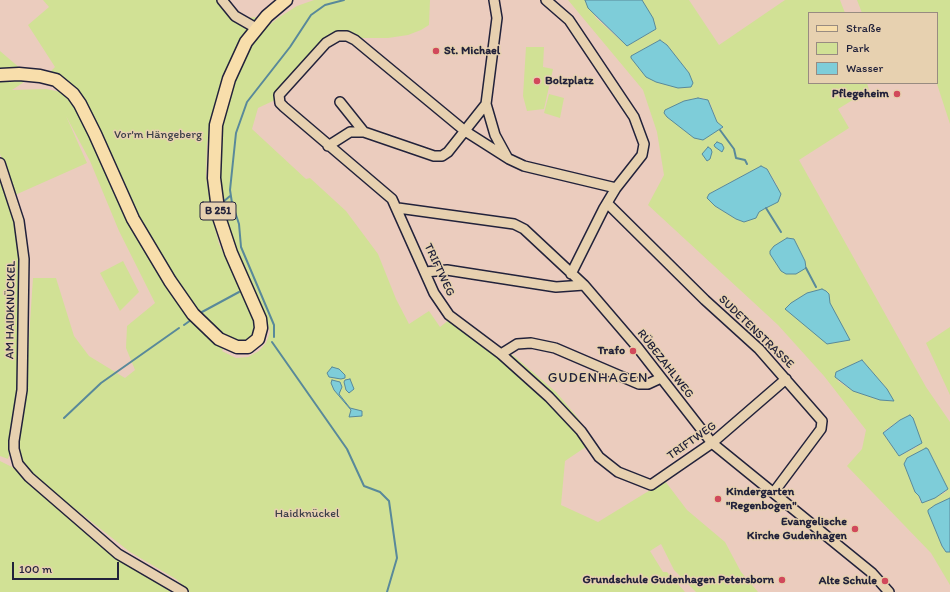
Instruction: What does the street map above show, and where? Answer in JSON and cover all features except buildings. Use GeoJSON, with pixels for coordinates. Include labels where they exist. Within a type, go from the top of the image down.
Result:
{"type":"FeatureCollection","features":[{"type":"Feature","properties":{"kind":"main road","name":"B 251"},"geometry":{"type":"LineString","coordinates":[[0,75],[30,74],[44,77],[63,84],[73,94],[80,104],[92,128],[133,219],[170,281],[193,314],[211,332],[227,344],[245,348],[258,339],[261,328],[260,319],[230,249],[219,217],[215,192],[214,151],[216,125],[225,90],[238,58],[256,28],[267,16],[286,0]]}},
{"type":"Feature","properties":{"kind":"street"},"geometry":{"type":"LineString","coordinates":[[222,0],[235,16],[256,28]]}},
{"type":"Feature","properties":{"kind":"street"},"geometry":{"type":"LineString","coordinates":[[494,0],[497,18],[486,104],[495,135],[509,159]]}},
{"type":"Feature","properties":{"kind":"street"},"geometry":{"type":"LineString","coordinates":[[546,0],[569,20],[638,126],[644,144],[642,155],[616,188],[607,203],[572,274]]}},
{"type":"Feature","properties":{"kind":"street","name":"TRIFTWEG"},"geometry":{"type":"LineString","coordinates":[[616,188],[524,166],[509,159],[465,131],[355,40],[348,36],[341,36],[326,43],[279,95],[280,103],[284,107],[328,146],[389,196],[398,208],[434,293],[450,317],[501,354],[560,407],[607,465],[626,476],[650,485],[712,444],[786,378]]}},
{"type":"Feature","properties":{"kind":"street"},"geometry":{"type":"LineString","coordinates":[[340,102],[364,132]]}},
{"type":"Feature","properties":{"kind":"street"},"geometry":{"type":"LineString","coordinates":[[328,146],[350,132],[364,132],[439,156],[448,152],[486,104]]}},
{"type":"Feature","properties":{"kind":"street","name":"AM HAIDKNÜCKEL"},"geometry":{"type":"LineString","coordinates":[[0,163],[19,221],[24,259],[22,390],[14,441],[18,464],[29,477],[118,554],[183,592]]}},
{"type":"Feature","properties":{"kind":"street","name":"SUDETENSTRASSE"},"geometry":{"type":"LineString","coordinates":[[607,203],[700,295],[759,349],[819,416],[822,425],[774,492]]}},
{"type":"Feature","properties":{"kind":"street","name":"RÜBEZAHLWEG"},"geometry":{"type":"LineString","coordinates":[[398,208],[520,226],[584,285],[638,348],[712,444],[774,492],[872,574],[889,592]]}},
{"type":"Feature","properties":{"kind":"street"},"geometry":{"type":"LineString","coordinates":[[425,272],[447,270],[556,287],[584,285]]}},
{"type":"Feature","properties":{"kind":"street"},"geometry":{"type":"LineString","coordinates":[[501,354],[517,344],[532,343],[555,348],[639,384],[648,384],[661,378]]}},
{"type":"Feature","properties":{"kind":"green space"},"geometry":{"type":"Polygon","coordinates":[[[43,0],[225,0],[231,9],[247,18],[256,17],[223,81],[213,111],[207,144],[206,176],[212,216],[219,244],[252,312],[256,326],[255,335],[248,343],[228,340],[222,351],[236,358],[248,357],[259,351],[266,343],[270,332],[264,312],[234,246],[223,216],[217,152],[225,107],[239,63],[256,36],[278,18],[297,6],[314,0],[430,0],[429,25],[421,30],[408,35],[388,38],[340,38],[328,44],[275,100],[258,108],[252,129],[306,179],[310,178],[346,211],[378,254],[396,299],[409,324],[429,311],[440,327],[455,315],[514,356],[556,392],[578,418],[593,442],[565,461],[561,505],[598,522],[665,481],[687,510],[725,542],[741,572],[758,592],[696,592],[674,570],[661,544],[650,551],[663,572],[667,572],[685,592],[190,592],[176,579],[130,552],[33,476],[22,461],[18,447],[27,367],[33,278],[56,278],[74,336],[89,356],[125,378],[135,370],[126,348],[127,326],[155,303],[119,231],[90,161],[66,116],[87,163],[15,195],[0,154],[0,80],[30,78],[12,90],[46,89],[81,96],[63,78],[50,72],[55,67],[28,25],[49,7],[43,0]]]}},
{"type":"Feature","properties":{"kind":"green space"},"geometry":{"type":"Polygon","coordinates":[[[568,0],[585,0],[596,18],[627,46],[656,29],[642,0],[689,0],[719,45],[785,0],[840,0],[845,12],[808,12],[808,84],[867,84],[869,90],[838,109],[849,128],[799,160],[926,387],[950,422],[950,498],[928,510],[942,546],[946,552],[950,552],[950,585],[931,553],[847,466],[862,449],[866,430],[824,376],[778,325],[648,205],[664,175],[657,132],[643,90],[568,0]],[[660,40],[632,56],[689,73],[667,45],[660,40]],[[703,98],[684,101],[683,129],[694,138],[723,128],[717,122],[710,103],[703,98]],[[761,166],[709,194],[707,198],[715,206],[736,219],[766,208],[777,185],[767,169],[761,166]],[[862,360],[836,372],[838,381],[853,391],[880,400],[887,389],[862,360]],[[913,418],[900,420],[884,431],[885,436],[899,456],[917,447],[918,434],[913,418]],[[928,449],[907,470],[915,492],[919,496],[920,502],[928,501],[946,492],[942,479],[928,449]]]}},
{"type":"Feature","properties":{"kind":"green space"},"geometry":{"type":"Polygon","coordinates":[[[857,0],[950,0],[950,124],[937,84],[938,12],[862,12],[857,0]]]}},
{"type":"Feature","properties":{"kind":"green space","name":"Bolzplatz"},"geometry":{"type":"Polygon","coordinates":[[[526,47],[544,47],[543,67],[553,69],[544,109],[527,111],[523,96],[526,47]]]}},
{"type":"Feature","properties":{"kind":"green space"},"geometry":{"type":"Polygon","coordinates":[[[0,51],[21,69],[0,71],[0,51]]]}},
{"type":"Feature","properties":{"kind":"green space"},"geometry":{"type":"Polygon","coordinates":[[[549,94],[564,98],[560,118],[544,113],[549,94]]]}},
{"type":"Feature","properties":{"kind":"green space"},"geometry":{"type":"Polygon","coordinates":[[[0,176],[15,216],[21,263],[18,405],[13,442],[8,459],[0,456],[0,176]]]}},
{"type":"Feature","properties":{"kind":"green space"},"geometry":{"type":"Polygon","coordinates":[[[123,261],[139,292],[120,311],[100,273],[123,261]]]}},
{"type":"Feature","properties":{"kind":"green space"},"geometry":{"type":"Polygon","coordinates":[[[950,327],[950,395],[926,343],[950,327]]]}},
{"type":"Feature","properties":{"kind":"green space"},"geometry":{"type":"Polygon","coordinates":[[[0,461],[12,467],[51,500],[95,541],[171,592],[0,592],[0,461]]]}},
{"type":"Feature","properties":{"kind":"water"},"geometry":{"type":"Polygon","coordinates":[[[585,0],[642,0],[653,18],[656,29],[627,46],[588,8],[585,0]]]}},
{"type":"Feature","properties":{"kind":"water"},"geometry":{"type":"Polygon","coordinates":[[[660,40],[667,45],[689,73],[693,83],[691,87],[678,88],[656,82],[646,77],[631,58],[631,56],[660,40]]]}},
{"type":"Feature","properties":{"kind":"water"},"geometry":{"type":"Polygon","coordinates":[[[698,98],[708,100],[717,122],[723,127],[703,140],[694,138],[664,113],[665,110],[684,101],[698,98]]]}},
{"type":"Feature","properties":{"kind":"water"},"geometry":{"type":"Polygon","coordinates":[[[717,142],[722,144],[724,148],[722,152],[714,145],[717,142]]]}},
{"type":"Feature","properties":{"kind":"water"},"geometry":{"type":"Polygon","coordinates":[[[708,147],[712,152],[710,159],[707,161],[702,154],[708,147]]]}},
{"type":"Feature","properties":{"kind":"water"},"geometry":{"type":"Polygon","coordinates":[[[761,166],[767,169],[781,194],[778,202],[759,212],[756,218],[744,222],[736,219],[715,206],[707,198],[709,194],[761,166]]]}},
{"type":"Feature","properties":{"kind":"water"},"geometry":{"type":"Polygon","coordinates":[[[787,238],[794,239],[805,261],[806,268],[796,274],[786,274],[781,271],[770,254],[770,251],[774,246],[787,238]]]}},
{"type":"Feature","properties":{"kind":"water"},"geometry":{"type":"Polygon","coordinates":[[[822,289],[829,294],[830,303],[850,340],[827,344],[785,309],[791,303],[807,293],[822,289]]]}},
{"type":"Feature","properties":{"kind":"water"},"geometry":{"type":"Polygon","coordinates":[[[862,360],[887,389],[894,401],[880,400],[853,391],[835,377],[836,372],[862,360]]]}},
{"type":"Feature","properties":{"kind":"water"},"geometry":{"type":"Polygon","coordinates":[[[332,367],[339,369],[345,375],[345,378],[341,379],[329,377],[327,373],[332,367]]]}},
{"type":"Feature","properties":{"kind":"water"},"geometry":{"type":"Polygon","coordinates":[[[350,379],[354,389],[349,393],[346,390],[344,382],[345,380],[350,379]]]}},
{"type":"Feature","properties":{"kind":"water"},"geometry":{"type":"Polygon","coordinates":[[[332,380],[340,382],[342,387],[339,394],[350,408],[362,411],[362,416],[349,417],[351,410],[334,390],[331,383],[332,380]]]}},
{"type":"Feature","properties":{"kind":"water"},"geometry":{"type":"Polygon","coordinates":[[[910,415],[913,418],[922,443],[899,456],[883,433],[900,420],[910,415]]]}},
{"type":"Feature","properties":{"kind":"water"},"geometry":{"type":"Polygon","coordinates":[[[926,448],[928,449],[948,489],[935,498],[922,503],[919,496],[915,492],[904,464],[907,458],[926,448]]]}},
{"type":"Feature","properties":{"kind":"water"},"geometry":{"type":"Polygon","coordinates":[[[950,498],[950,552],[946,552],[942,546],[928,510],[950,498]]]}},
{"type":"Feature","properties":{"kind":"waterway"},"geometry":{"type":"LineString","coordinates":[[274,337],[274,325],[241,247],[239,224],[232,203],[230,190],[236,133],[247,102],[290,47],[311,15],[325,5],[344,0]]}},
{"type":"Feature","properties":{"kind":"waterway"},"geometry":{"type":"LineString","coordinates":[[720,130],[734,149],[736,158],[745,160],[747,164]]}},
{"type":"Feature","properties":{"kind":"waterway"},"geometry":{"type":"LineString","coordinates":[[223,202],[230,196]]}},
{"type":"Feature","properties":{"kind":"waterway"},"geometry":{"type":"LineString","coordinates":[[766,208],[781,232]]}},
{"type":"Feature","properties":{"kind":"waterway"},"geometry":{"type":"LineString","coordinates":[[806,268],[816,287]]}},
{"type":"Feature","properties":{"kind":"waterway"},"geometry":{"type":"LineString","coordinates":[[202,312],[239,292]]}},
{"type":"Feature","properties":{"kind":"waterway"},"geometry":{"type":"LineString","coordinates":[[184,325],[191,320]]}},
{"type":"Feature","properties":{"kind":"waterway"},"geometry":{"type":"LineString","coordinates":[[64,418],[101,383],[179,328]]}},
{"type":"Feature","properties":{"kind":"waterway"},"geometry":{"type":"LineString","coordinates":[[272,342],[347,449],[364,486],[380,492],[389,501],[397,558],[387,592]]}},
{"type":"Feature","properties":{"kind":"place","name":"St. Michael"},"geometry":{"type":"Point","coordinates":[436,51]}},
{"type":"Feature","properties":{"kind":"place","name":"Bolzplatz"},"geometry":{"type":"Point","coordinates":[537,81]}},
{"type":"Feature","properties":{"kind":"place","name":"Pflegeheim"},"geometry":{"type":"Point","coordinates":[897,94]}},
{"type":"Feature","properties":{"kind":"place","name":"Trafo"},"geometry":{"type":"Point","coordinates":[633,351]}},
{"type":"Feature","properties":{"kind":"place","name":"Kindergarten \"Regenbogen\""},"geometry":{"type":"Point","coordinates":[718,499]}},
{"type":"Feature","properties":{"kind":"place","name":"Evangelische Kirche Gudenhagen"},"geometry":{"type":"Point","coordinates":[855,529]}},
{"type":"Feature","properties":{"kind":"place","name":"Grundschule Gudenhagen Petersborn"},"geometry":{"type":"Point","coordinates":[782,580]}},
{"type":"Feature","properties":{"kind":"place","name":"Alte Schule"},"geometry":{"type":"Point","coordinates":[885,581]}},
{"type":"Feature","properties":{"kind":"district","name":"GUDENHAGEN"},"geometry":{"type":"Point","coordinates":[598,378]}},
{"type":"Feature","properties":{"kind":"park label","name":"Vor'm Hängeberg"},"geometry":{"type":"Point","coordinates":[158,135]}},
{"type":"Feature","properties":{"kind":"park label","name":"Haidknückel"},"geometry":{"type":"Point","coordinates":[307,514]}}]}
